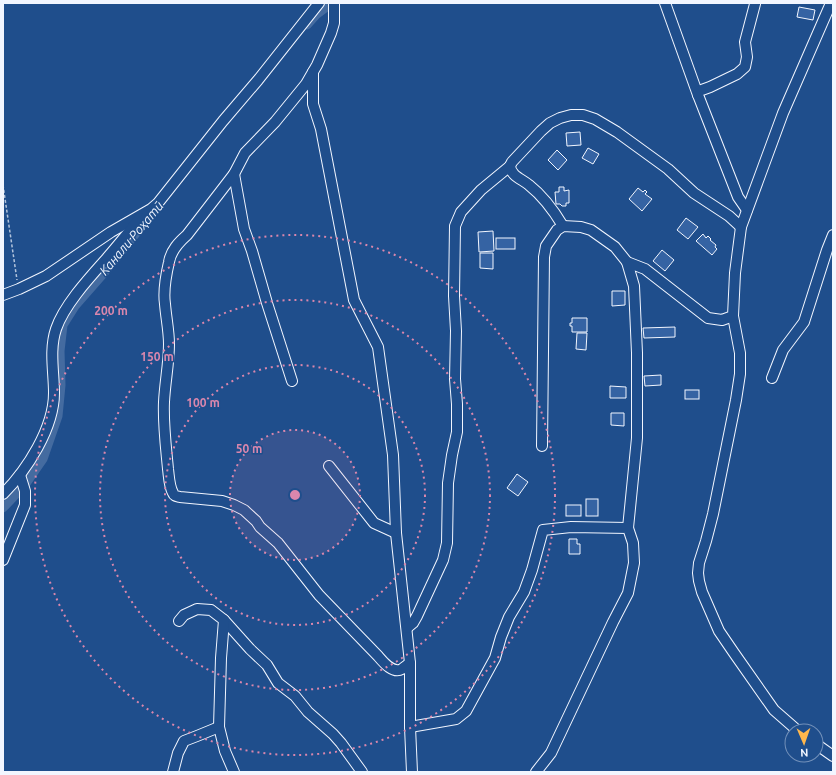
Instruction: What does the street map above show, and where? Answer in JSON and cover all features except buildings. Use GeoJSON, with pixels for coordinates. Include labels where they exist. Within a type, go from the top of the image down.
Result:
{"type":"FeatureCollection","features":[{"type":"Feature","properties":{"kind":"street"},"geometry":{"type":"LineString","coordinates":[[3,295],[46,276],[111,232],[151,208],[164,196],[320,3]]}},
{"type":"Feature","properties":{"kind":"street"},"geometry":{"type":"LineString","coordinates":[[665,3],[698,95],[738,197],[747,210]]}},
{"type":"Feature","properties":{"kind":"street"},"geometry":{"type":"LineString","coordinates":[[789,723],[774,710],[719,631],[702,592],[698,573],[699,563],[713,514],[740,374],[740,353],[733,316],[735,273],[742,227],[783,113],[831,3]]}},
{"type":"Feature","properties":{"kind":"street"},"geometry":{"type":"LineString","coordinates":[[698,95],[699,91],[737,74],[745,67],[747,57],[745,42],[755,4]]}},
{"type":"Feature","properties":{"kind":"street"},"geometry":{"type":"LineString","coordinates":[[334,5],[334,23],[331,33],[317,65],[306,84],[275,122],[245,153],[234,174],[187,235],[174,248],[171,254],[165,284],[164,302],[169,342],[164,402],[165,434],[170,484],[173,494],[176,496],[222,501],[244,510],[278,543],[319,595],[385,664],[394,670],[400,670],[410,663]]}},
{"type":"Feature","properties":{"kind":"street"},"geometry":{"type":"LineString","coordinates":[[313,72],[313,104],[321,129],[354,300],[378,347],[393,455],[396,533],[410,663],[412,772]]}},
{"type":"Feature","properties":{"kind":"street"},"geometry":{"type":"LineString","coordinates":[[407,628],[418,616],[443,560],[447,543],[448,483],[457,432],[455,379],[456,331],[454,296],[455,226],[461,212],[481,190],[510,166],[540,131],[550,123],[571,115],[583,115],[595,119],[617,132],[668,169],[694,193],[742,227]]}},
{"type":"Feature","properties":{"kind":"street"},"geometry":{"type":"LineString","coordinates":[[510,166],[512,173],[540,194],[558,216],[563,226]]}},
{"type":"Feature","properties":{"kind":"street"},"geometry":{"type":"LineString","coordinates":[[234,174],[244,229],[292,381]]}},
{"type":"Feature","properties":{"kind":"street"},"geometry":{"type":"LineString","coordinates":[[3,560],[25,505],[22,483],[27,466],[43,435],[53,406],[52,343],[55,330],[60,319],[72,301],[144,213]]}},
{"type":"Feature","properties":{"kind":"street"},"geometry":{"type":"LineString","coordinates":[[536,772],[552,753],[628,593],[634,562],[633,543],[628,528],[637,438],[637,353],[634,286],[627,262],[614,246],[591,230],[563,226],[557,230],[546,246],[544,257],[542,446]]}},
{"type":"Feature","properties":{"kind":"street"},"geometry":{"type":"LineString","coordinates":[[772,378],[783,350],[804,322],[833,235]]}},
{"type":"Feature","properties":{"kind":"street"},"geometry":{"type":"LineString","coordinates":[[627,262],[645,269],[708,318],[722,320],[733,316]]}},
{"type":"Feature","properties":{"kind":"street"},"geometry":{"type":"LineString","coordinates":[[328,466],[374,523],[396,533]]}},
{"type":"Feature","properties":{"kind":"street"},"geometry":{"type":"LineString","coordinates":[[3,494],[22,483]]}},
{"type":"Feature","properties":{"kind":"street"},"geometry":{"type":"LineString","coordinates":[[410,727],[456,719],[466,711],[495,658],[509,617],[524,592],[532,570],[543,530],[571,527],[628,528]]}},
{"type":"Feature","properties":{"kind":"street"},"geometry":{"type":"LineString","coordinates":[[179,621],[184,615],[197,609],[211,610],[224,620],[250,649],[267,664],[278,683],[295,696],[308,712],[333,734],[362,772]]}},
{"type":"Feature","properties":{"kind":"street"},"geometry":{"type":"LineString","coordinates":[[224,620],[221,658],[219,727],[225,751],[234,772]]}},
{"type":"Feature","properties":{"kind":"street"},"geometry":{"type":"LineString","coordinates":[[173,772],[178,753],[184,741],[219,727]]}},
{"type":"Feature","properties":{"kind":"path"},"geometry":{"type":"LineString","coordinates":[[3,185],[19,289]]}},
{"type":"Feature","properties":{"kind":"waterway","name":"Канали Роҳатӣ"},"geometry":{"type":"LineString","coordinates":[[307,25],[316,15],[332,3]]}},
{"type":"Feature","properties":{"kind":"waterway","name":"Канали Роҳатӣ"},"geometry":{"type":"LineString","coordinates":[[3,508],[25,485],[43,459],[58,416],[61,385],[60,351],[63,325],[75,306],[159,205]]}}]}
